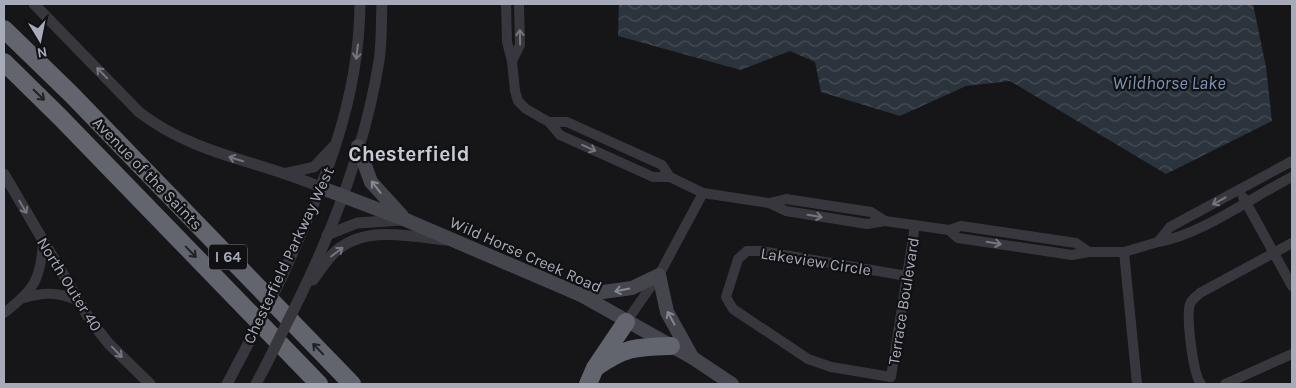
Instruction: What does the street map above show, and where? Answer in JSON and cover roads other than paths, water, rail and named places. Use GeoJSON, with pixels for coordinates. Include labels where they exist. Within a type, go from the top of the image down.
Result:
{"type":"FeatureCollection","features":[{"type":"Feature","properties":{"kind":"highway","name":"Avenue of the Saints"},"geometry":{"type":"LineString","coordinates":[[4,29],[72,94],[352,384]]}},
{"type":"Feature","properties":{"kind":"highway","name":"Avenue of the Saints"},"geometry":{"type":"LineString","coordinates":[[4,62],[60,116],[318,384]]}},
{"type":"Feature","properties":{"kind":"highway"},"geometry":{"type":"LineString","coordinates":[[591,376],[626,322]]}},
{"type":"Feature","properties":{"kind":"highway"},"geometry":{"type":"LineString","coordinates":[[591,376],[623,350],[636,347],[671,346]]}},
{"type":"Feature","properties":{"kind":"main road"},"geometry":{"type":"LineString","coordinates":[[358,146],[371,182],[406,220]]}},
{"type":"Feature","properties":{"kind":"main road","name":"Wild Horse Creek Road"},"geometry":{"type":"LineString","coordinates":[[322,188],[406,220],[581,296],[692,358],[732,384]]}},
{"type":"Feature","properties":{"kind":"main road"},"geometry":{"type":"LineString","coordinates":[[581,296],[632,288],[659,275],[667,312],[692,358]]}},
{"type":"Feature","properties":{"kind":"street"},"geometry":{"type":"LineString","coordinates":[[34,4],[139,112],[156,125],[203,149],[322,188]]}},
{"type":"Feature","properties":{"kind":"street","name":"Chesterfield Parkway West"},"geometry":{"type":"LineString","coordinates":[[227,384],[281,279],[322,188],[338,141],[354,80],[360,30],[360,4]]}},
{"type":"Feature","properties":{"kind":"street","name":"Chesterfield Parkway West"},"geometry":{"type":"LineString","coordinates":[[256,384],[302,294],[342,196],[358,146],[378,63],[382,4]]}},
{"type":"Feature","properties":{"kind":"street"},"geometry":{"type":"LineString","coordinates":[[506,4],[507,42],[518,101],[526,109],[549,122],[560,135],[653,177],[670,177],[704,192],[769,203],[786,211],[867,224],[885,220],[948,230],[958,238],[1072,256],[1089,252],[1124,252],[1176,239],[1292,177]]}},
{"type":"Feature","properties":{"kind":"street"},"geometry":{"type":"LineString","coordinates":[[512,61],[520,45],[519,4]]}},
{"type":"Feature","properties":{"kind":"street"},"geometry":{"type":"LineString","coordinates":[[549,122],[567,122],[662,165],[670,177]]}},
{"type":"Feature","properties":{"kind":"street"},"geometry":{"type":"LineString","coordinates":[[283,174],[314,167],[338,141]]}},
{"type":"Feature","properties":{"kind":"street"},"geometry":{"type":"LineString","coordinates":[[1158,242],[1170,227],[1292,161]]}},
{"type":"Feature","properties":{"kind":"street","name":"North Outer 40"},"geometry":{"type":"LineString","coordinates":[[4,174],[77,300],[109,344],[150,384]]}},
{"type":"Feature","properties":{"kind":"street"},"geometry":{"type":"LineString","coordinates":[[1239,190],[1292,286]]}},
{"type":"Feature","properties":{"kind":"street"},"geometry":{"type":"LineString","coordinates":[[626,322],[659,275],[704,192]]}},
{"type":"Feature","properties":{"kind":"street"},"geometry":{"type":"LineString","coordinates":[[327,235],[357,223],[406,220]]}},
{"type":"Feature","properties":{"kind":"street","name":"Terrace Boulevard"},"geometry":{"type":"LineString","coordinates":[[890,377],[915,225]]}},
{"type":"Feature","properties":{"kind":"street"},"geometry":{"type":"LineString","coordinates":[[302,294],[332,254],[352,242],[377,233],[453,240]]}},
{"type":"Feature","properties":{"kind":"street"},"geometry":{"type":"LineString","coordinates":[[4,313],[23,298],[39,278],[43,241]]}},
{"type":"Feature","properties":{"kind":"street"},"geometry":{"type":"LineString","coordinates":[[1201,384],[1196,372],[1188,314],[1190,302],[1200,293],[1292,243]]}},
{"type":"Feature","properties":{"kind":"street","name":"Lakeview Circle"},"geometry":{"type":"LineString","coordinates":[[890,377],[831,367],[808,359],[733,309],[726,297],[738,259],[748,251],[761,251],[907,276]]}},
{"type":"Feature","properties":{"kind":"street"},"geometry":{"type":"LineString","coordinates":[[1124,252],[1137,384]]}},
{"type":"Feature","properties":{"kind":"street"},"geometry":{"type":"LineString","coordinates":[[23,298],[47,292],[60,293],[77,300]]}},
{"type":"Feature","properties":{"kind":"street"},"geometry":{"type":"LineString","coordinates":[[1225,384],[1292,354]]}},
{"type":"Feature","properties":{"kind":"water","name":"Wildhorse Lake"},"geometry":{"type":"Polygon","coordinates":[[[619,4],[1253,4],[1266,67],[1272,121],[1166,174],[1010,81],[966,86],[900,116],[821,92],[815,62],[790,51],[741,70],[618,36],[619,4]]]}},
{"type":"Feature","properties":{"kind":"district","name":"Chesterfield"},"geometry":{"type":"Point","coordinates":[409,154]}}]}
